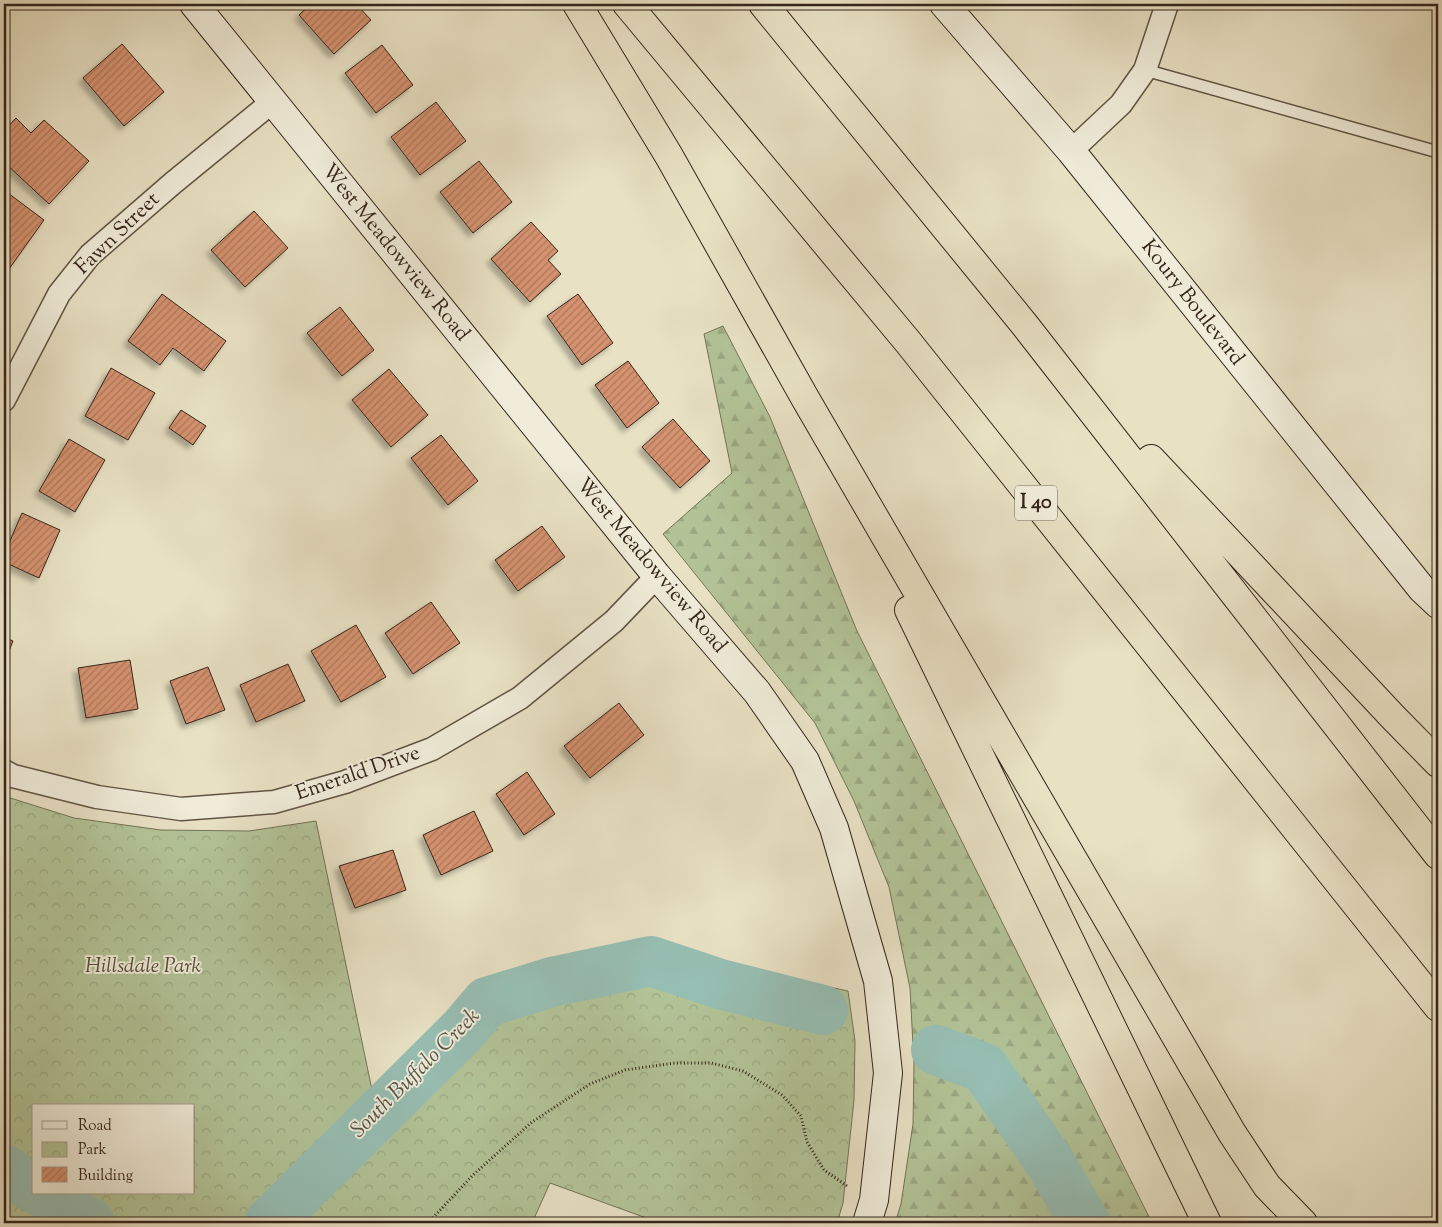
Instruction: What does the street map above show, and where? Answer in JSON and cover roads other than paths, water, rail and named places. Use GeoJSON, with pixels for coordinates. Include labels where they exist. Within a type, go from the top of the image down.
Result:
{"type":"FeatureCollection","features":[{"type":"Feature","properties":{"kind":"highway"},"geometry":{"type":"LineString","coordinates":[[577,4],[669,156],[805,398],[1232,1133],[1267,1186],[1304,1223]]}},
{"type":"Feature","properties":{"kind":"highway","name":"I 40"},"geometry":{"type":"LineString","coordinates":[[627,4],[908,342],[1438,1007]]}},
{"type":"Feature","properties":{"kind":"highway"},"geometry":{"type":"LineString","coordinates":[[763,4],[1024,324],[1438,855]]}},
{"type":"Feature","properties":{"kind":"highway"},"geometry":{"type":"LineString","coordinates":[[1024,324],[1438,763]]}},
{"type":"Feature","properties":{"kind":"highway"},"geometry":{"type":"LineString","coordinates":[[805,398],[1207,1223]]}},
{"type":"Feature","properties":{"kind":"street","name":"West Meadowview Road"},"geometry":{"type":"LineString","coordinates":[[194,4],[657,576],[757,692],[805,761],[834,828],[878,981],[888,1073],[870,1212]]}},
{"type":"Feature","properties":{"kind":"street","name":"Koury Boulevard"},"geometry":{"type":"LineString","coordinates":[[944,4],[1071,151],[1403,566],[1438,604]]}},
{"type":"Feature","properties":{"kind":"street"},"geometry":{"type":"LineString","coordinates":[[1071,151],[1121,104],[1145,70],[1167,4]]}},
{"type":"Feature","properties":{"kind":"street","name":"Fawn Street"},"geometry":{"type":"LineString","coordinates":[[4,400],[59,294],[90,255],[173,183],[272,102]]}},
{"type":"Feature","properties":{"kind":"street","name":"Emerald Drive"},"geometry":{"type":"LineString","coordinates":[[4,771],[14,776],[97,797],[180,808],[274,802],[345,782],[432,749],[520,698],[614,621],[657,576]]}},
{"type":"Feature","properties":{"kind":"lane"},"geometry":{"type":"LineString","coordinates":[[1145,70],[1438,152]]}},
{"type":"Feature","properties":{"kind":"waterway","name":"South Buffalo Creek"},"geometry":{"type":"LineString","coordinates":[[269,1223],[464,1029],[487,1002],[552,982],[651,961],[720,984],[823,1010]]}},
{"type":"Feature","properties":{"kind":"waterway","name":"South Buffalo Creek"},"geometry":{"type":"LineString","coordinates":[[936,1050],[984,1068],[1049,1161],[1085,1223]]}},
{"type":"Feature","properties":{"kind":"waterway","name":"South Buffalo Creek"},"geometry":{"type":"LineString","coordinates":[[4,1169],[32,1187]]}},
{"type":"Feature","properties":{"kind":"waterway","name":"South Buffalo Creek"},"geometry":{"type":"LineString","coordinates":[[45,1194],[90,1223]]}},
{"type":"Feature","properties":{"kind":"park label","name":"Hillsdale Park"},"geometry":{"type":"Point","coordinates":[143,967]}}]}
